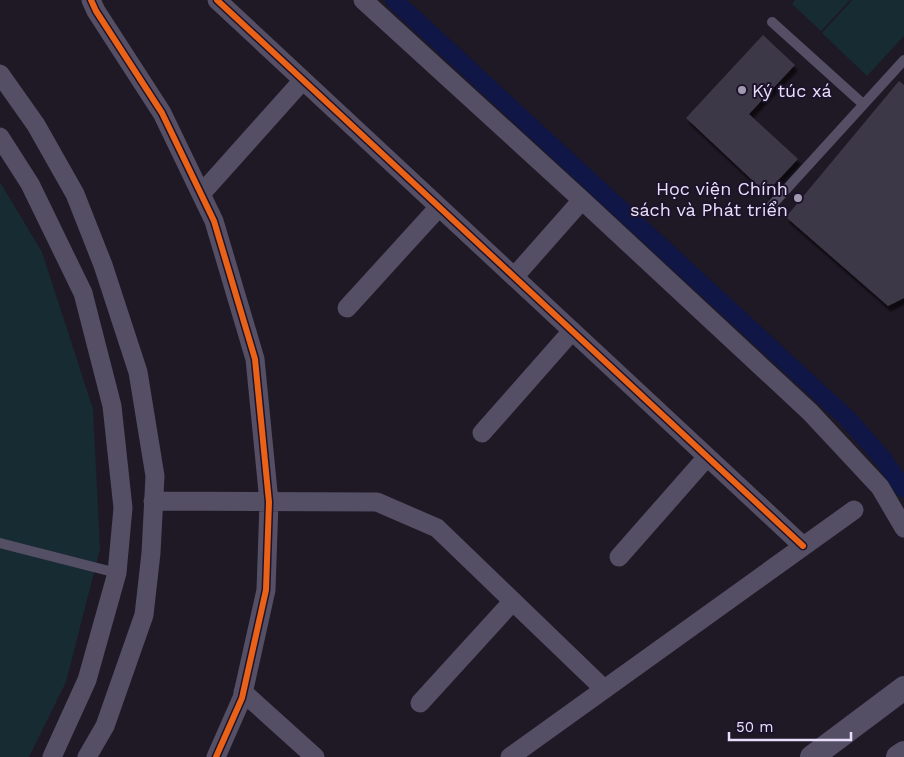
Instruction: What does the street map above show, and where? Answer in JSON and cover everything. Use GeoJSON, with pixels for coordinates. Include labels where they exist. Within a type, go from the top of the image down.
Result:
{"type":"FeatureCollection","features":[{"type":"Feature","properties":{"kind":"street"},"geometry":{"type":"LineString","coordinates":[[91,0],[96,11],[162,113],[214,221],[255,359],[270,502],[266,590],[243,692],[216,757]]}},
{"type":"Feature","properties":{"kind":"street"},"geometry":{"type":"LineString","coordinates":[[217,0],[803,546]]}},
{"type":"Feature","properties":{"kind":"street"},"geometry":{"type":"LineString","coordinates":[[363,0],[810,412],[880,488],[904,528]]}},
{"type":"Feature","properties":{"kind":"street"},"geometry":{"type":"LineString","coordinates":[[0,74],[36,125],[75,194],[103,265],[138,372],[155,476],[151,553],[144,615],[105,726],[87,757]]}},
{"type":"Feature","properties":{"kind":"street"},"geometry":{"type":"LineString","coordinates":[[201,194],[303,80]]}},
{"type":"Feature","properties":{"kind":"street"},"geometry":{"type":"LineString","coordinates":[[0,137],[30,184],[83,293],[112,406],[123,508],[117,573],[87,680],[52,757]]}},
{"type":"Feature","properties":{"kind":"street"},"geometry":{"type":"LineString","coordinates":[[514,277],[582,200]]}},
{"type":"Feature","properties":{"kind":"street"},"geometry":{"type":"LineString","coordinates":[[347,308],[439,207]]}},
{"type":"Feature","properties":{"kind":"street"},"geometry":{"type":"LineString","coordinates":[[482,434],[572,331]]}},
{"type":"Feature","properties":{"kind":"street"},"geometry":{"type":"LineString","coordinates":[[619,557],[707,457]]}},
{"type":"Feature","properties":{"kind":"street"},"geometry":{"type":"LineString","coordinates":[[154,501],[377,502],[437,528],[604,690]]}},
{"type":"Feature","properties":{"kind":"street"},"geometry":{"type":"LineString","coordinates":[[510,757],[854,510]]}},
{"type":"Feature","properties":{"kind":"street"},"geometry":{"type":"LineString","coordinates":[[420,704],[513,602]]}},
{"type":"Feature","properties":{"kind":"street"},"geometry":{"type":"LineString","coordinates":[[812,757],[904,688]]}},
{"type":"Feature","properties":{"kind":"street"},"geometry":{"type":"LineString","coordinates":[[243,692],[315,757]]}},
{"type":"Feature","properties":{"kind":"street"},"geometry":{"type":"LineString","coordinates":[[898,757],[904,753]]}},
{"type":"Feature","properties":{"kind":"lane"},"geometry":{"type":"LineString","coordinates":[[772,22],[863,104]]}},
{"type":"Feature","properties":{"kind":"lane"},"geometry":{"type":"LineString","coordinates":[[772,205],[904,60]]}},
{"type":"Feature","properties":{"kind":"lane"},"geometry":{"type":"LineString","coordinates":[[0,543],[117,573]]}},
{"type":"Feature","properties":{"kind":"shaded area"},"geometry":{"type":"Polygon","coordinates":[[[795,0],[850,0],[821,31],[792,4],[795,0]]]}},
{"type":"Feature","properties":{"kind":"shaded area"},"geometry":{"type":"Polygon","coordinates":[[[852,0],[904,0],[904,36],[867,76],[822,33],[852,0]]]}},
{"type":"Feature","properties":{"kind":"shaded area"},"geometry":{"type":"Polygon","coordinates":[[[0,182],[42,252],[93,409],[100,549],[66,682],[29,757],[0,757],[0,182]]]}},
{"type":"Feature","properties":{"kind":"building","name":"Ký túc xá"},"geometry":{"type":"Polygon","coordinates":[[[763,35],[795,65],[749,114],[798,159],[766,193],[686,118],[763,35]]]}},
{"type":"Feature","properties":{"kind":"building"},"geometry":{"type":"Polygon","coordinates":[[[899,81],[904,85],[904,298],[888,306],[786,217],[899,81]]]}},
{"type":"Feature","properties":{"kind":"waterway"},"geometry":{"type":"LineString","coordinates":[[394,0],[848,419],[884,460],[904,489]]}},
{"type":"Feature","properties":{"kind":"cycle path"},"geometry":{"type":"LineString","coordinates":[[91,0],[96,11],[162,113],[214,221],[255,359],[269,502],[266,590],[242,698],[216,757]]}},
{"type":"Feature","properties":{"kind":"cycle path"},"geometry":{"type":"LineString","coordinates":[[217,0],[803,546]]}},
{"type":"Feature","properties":{"kind":"place","name":"Ký túc xá"},"geometry":{"type":"Point","coordinates":[742,90]}},
{"type":"Feature","properties":{"kind":"place","name":"Học viện Chính sách và Phát triển"},"geometry":{"type":"Point","coordinates":[798,198]}}]}
